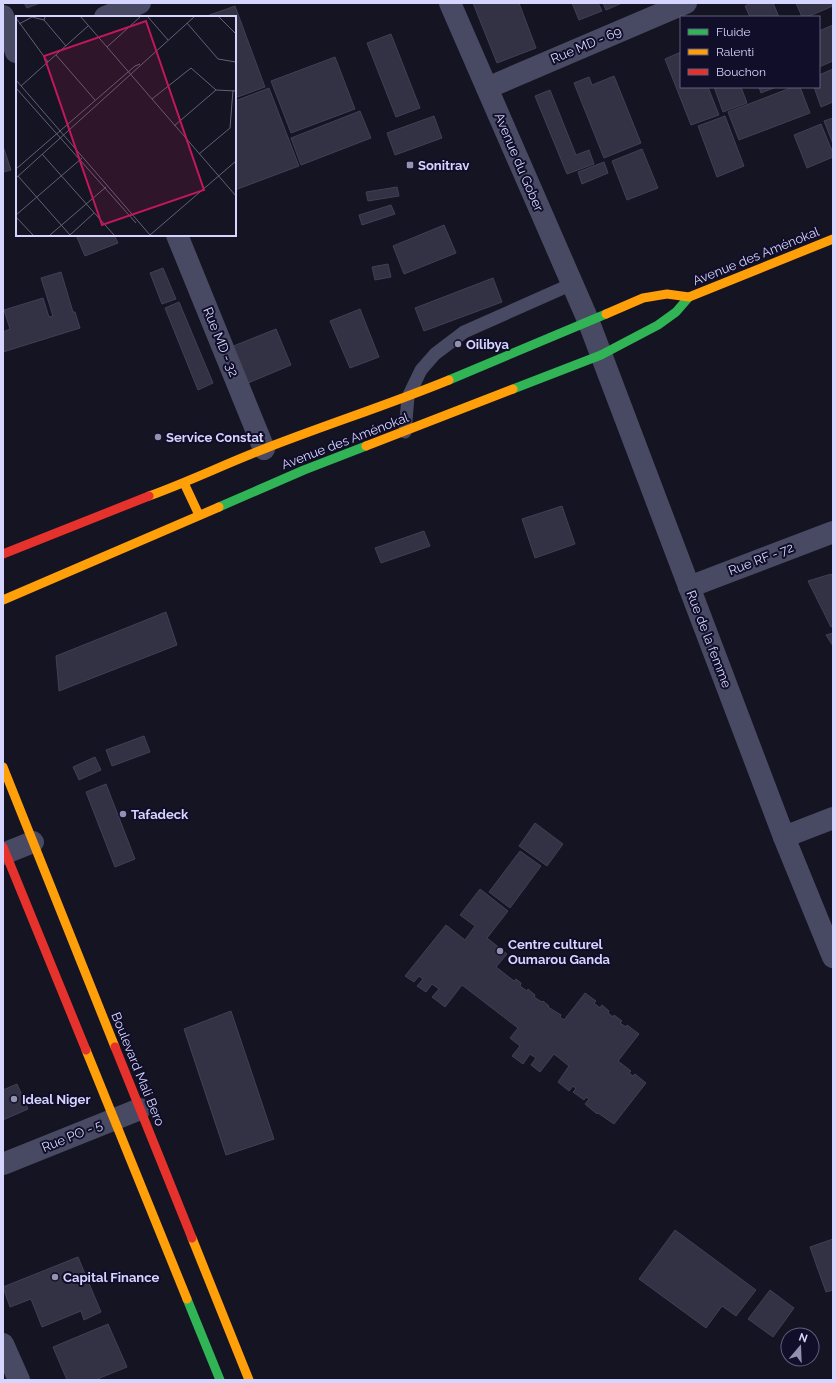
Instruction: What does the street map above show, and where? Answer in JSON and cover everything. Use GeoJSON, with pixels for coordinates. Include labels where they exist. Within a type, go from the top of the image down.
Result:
{"type":"FeatureCollection","features":[{"type":"Feature","properties":{"kind":"main road","name":"Avenue des Aménokal"},"geometry":{"type":"LineString","coordinates":[[3,600],[198,516],[303,467],[405,432],[601,355],[658,325],[676,312],[689,297],[833,239]]}},
{"type":"Feature","properties":{"kind":"main road","name":"Avenue des Aménokal"},"geometry":{"type":"LineString","coordinates":[[3,554],[184,483],[264,449],[294,441],[408,397],[643,298],[667,294],[689,297]]}},
{"type":"Feature","properties":{"kind":"main road"},"geometry":{"type":"LineString","coordinates":[[184,483],[198,516]]}},
{"type":"Feature","properties":{"kind":"main road","name":"Boulevard Mali Bero"},"geometry":{"type":"LineString","coordinates":[[3,767],[249,1380]]}},
{"type":"Feature","properties":{"kind":"main road"},"geometry":{"type":"LineString","coordinates":[[4,851],[220,1380]]}},
{"type":"Feature","properties":{"kind":"street"},"geometry":{"type":"LineString","coordinates":[[107,16],[140,3]]}},
{"type":"Feature","properties":{"kind":"street","name":"Avenue du Gober"},"geometry":{"type":"LineString","coordinates":[[450,3],[588,320]]}},
{"type":"Feature","properties":{"kind":"street","name":"Rue MD - 69"},"geometry":{"type":"LineString","coordinates":[[487,88],[686,3]]}},
{"type":"Feature","properties":{"kind":"street"},"geometry":{"type":"LineString","coordinates":[[3,16],[12,54]]}},
{"type":"Feature","properties":{"kind":"street","name":"Rue MD - 32"},"geometry":{"type":"LineString","coordinates":[[177,236],[264,449]]}},
{"type":"Feature","properties":{"kind":"street","name":"Rue de la femme"},"geometry":{"type":"LineString","coordinates":[[588,320],[784,837],[833,957]]}},
{"type":"Feature","properties":{"kind":"street","name":"Rue RF - 72"},"geometry":{"type":"LineString","coordinates":[[688,587],[833,532]]}},
{"type":"Feature","properties":{"kind":"street"},"geometry":{"type":"LineString","coordinates":[[784,837],[833,818]]}},
{"type":"Feature","properties":{"kind":"street"},"geometry":{"type":"LineString","coordinates":[[4,851],[33,842]]}},
{"type":"Feature","properties":{"kind":"street","name":"Rue PO - 5"},"geometry":{"type":"LineString","coordinates":[[3,1164],[140,1109]]}},
{"type":"Feature","properties":{"kind":"street"},"geometry":{"type":"LineString","coordinates":[[3,1344],[19,1380]]}},
{"type":"Feature","properties":{"kind":"lane"},"geometry":{"type":"LineString","coordinates":[[405,432],[408,397],[421,370],[436,354],[464,332],[572,284]]}},
{"type":"Feature","properties":{"kind":"building"},"geometry":{"type":"Polygon","coordinates":[[[24,3],[40,3],[27,8],[24,3]]]}},
{"type":"Feature","properties":{"kind":"building"},"geometry":{"type":"Polygon","coordinates":[[[473,3],[519,3],[536,48],[497,63],[473,3]]]}},
{"type":"Feature","properties":{"kind":"building"},"geometry":{"type":"Polygon","coordinates":[[[572,3],[598,3],[602,11],[579,20],[572,3]]]}},
{"type":"Feature","properties":{"kind":"building"},"geometry":{"type":"Polygon","coordinates":[[[603,3],[622,3],[606,10],[603,3]]]}},
{"type":"Feature","properties":{"kind":"building"},"geometry":{"type":"Polygon","coordinates":[[[751,3],[773,3],[779,16],[750,16],[745,6],[751,3]]]}},
{"type":"Feature","properties":{"kind":"building"},"geometry":{"type":"Polygon","coordinates":[[[796,3],[833,3],[833,6],[809,16],[802,16],[796,3]]]}},
{"type":"Feature","properties":{"kind":"building"},"geometry":{"type":"Polygon","coordinates":[[[235,6],[265,87],[236,98],[236,16],[207,16],[235,6]]]}},
{"type":"Feature","properties":{"kind":"building"},"geometry":{"type":"Polygon","coordinates":[[[833,25],[833,61],[820,67],[820,31],[833,25]]]}},
{"type":"Feature","properties":{"kind":"building"},"geometry":{"type":"Polygon","coordinates":[[[391,34],[420,108],[396,117],[367,43],[391,34]]]}},
{"type":"Feature","properties":{"kind":"building"},"geometry":{"type":"Polygon","coordinates":[[[680,52],[680,88],[708,88],[719,115],[691,125],[665,59],[680,52]]]}},
{"type":"Feature","properties":{"kind":"building"},"geometry":{"type":"Polygon","coordinates":[[[335,57],[355,109],[291,133],[271,81],[335,57]]]}},
{"type":"Feature","properties":{"kind":"building"},"geometry":{"type":"Polygon","coordinates":[[[833,69],[833,102],[821,107],[814,88],[820,88],[820,75],[833,69]]]}},
{"type":"Feature","properties":{"kind":"building"},"geometry":{"type":"Polygon","coordinates":[[[614,76],[641,143],[604,158],[574,83],[589,77],[592,85],[614,76]]]}},
{"type":"Feature","properties":{"kind":"building"},"geometry":{"type":"Polygon","coordinates":[[[269,88],[299,166],[236,190],[236,101],[269,88]]]}},
{"type":"Feature","properties":{"kind":"building"},"geometry":{"type":"Polygon","coordinates":[[[714,88],[741,88],[747,103],[723,112],[714,88]]]}},
{"type":"Feature","properties":{"kind":"building"},"geometry":{"type":"Polygon","coordinates":[[[759,88],[774,88],[761,93],[759,88]]]}},
{"type":"Feature","properties":{"kind":"building"},"geometry":{"type":"Polygon","coordinates":[[[790,88],[800,88],[810,113],[739,140],[728,112],[790,88]]]}},
{"type":"Feature","properties":{"kind":"building"},"geometry":{"type":"Polygon","coordinates":[[[550,90],[576,155],[589,150],[594,164],[567,174],[535,96],[550,90]]]}},
{"type":"Feature","properties":{"kind":"building"},"geometry":{"type":"Polygon","coordinates":[[[360,111],[371,138],[301,165],[291,138],[360,111]]]}},
{"type":"Feature","properties":{"kind":"building"},"geometry":{"type":"Polygon","coordinates":[[[434,116],[442,138],[395,155],[387,133],[434,116]]]}},
{"type":"Feature","properties":{"kind":"building"},"geometry":{"type":"Polygon","coordinates":[[[725,116],[744,166],[717,177],[698,126],[725,116]]]}},
{"type":"Feature","properties":{"kind":"building"},"geometry":{"type":"Polygon","coordinates":[[[833,118],[833,144],[824,121],[833,118]]]}},
{"type":"Feature","properties":{"kind":"building"},"geometry":{"type":"Polygon","coordinates":[[[821,124],[833,153],[833,157],[807,168],[794,135],[821,124]]]}},
{"type":"Feature","properties":{"kind":"building"},"geometry":{"type":"Polygon","coordinates":[[[3,146],[11,170],[3,172],[3,146]]]}},
{"type":"Feature","properties":{"kind":"building"},"geometry":{"type":"Polygon","coordinates":[[[642,149],[658,188],[627,200],[612,161],[642,149]]]}},
{"type":"Feature","properties":{"kind":"building"},"geometry":{"type":"Polygon","coordinates":[[[604,162],[608,173],[582,184],[578,172],[604,162]]]}},
{"type":"Feature","properties":{"kind":"building"},"geometry":{"type":"Polygon","coordinates":[[[397,187],[399,196],[368,201],[366,192],[397,187]]]}},
{"type":"Feature","properties":{"kind":"building"},"geometry":{"type":"Polygon","coordinates":[[[391,205],[395,214],[362,225],[359,215],[391,205]]]}},
{"type":"Feature","properties":{"kind":"building"},"geometry":{"type":"Polygon","coordinates":[[[444,225],[456,253],[404,274],[393,246],[444,225]]]}},
{"type":"Feature","properties":{"kind":"building"},"geometry":{"type":"Polygon","coordinates":[[[76,236],[114,236],[118,243],[85,256],[76,236]]]}},
{"type":"Feature","properties":{"kind":"building"},"geometry":{"type":"Polygon","coordinates":[[[388,264],[391,277],[375,280],[372,267],[388,264]]]}},
{"type":"Feature","properties":{"kind":"building"},"geometry":{"type":"Polygon","coordinates":[[[163,268],[176,299],[162,304],[150,273],[163,268]]]}},
{"type":"Feature","properties":{"kind":"building"},"geometry":{"type":"Polygon","coordinates":[[[61,272],[73,312],[75,312],[80,328],[3,352],[3,332],[10,329],[4,310],[43,298],[49,317],[53,316],[41,278],[61,272]]]}},
{"type":"Feature","properties":{"kind":"building"},"geometry":{"type":"Polygon","coordinates":[[[493,278],[502,302],[424,331],[415,308],[493,278]]]}},
{"type":"Feature","properties":{"kind":"building"},"geometry":{"type":"Polygon","coordinates":[[[179,302],[213,383],[198,390],[165,308],[179,302]]]}},
{"type":"Feature","properties":{"kind":"building"},"geometry":{"type":"Polygon","coordinates":[[[360,309],[379,357],[350,368],[330,321],[360,309]]]}},
{"type":"Feature","properties":{"kind":"building"},"geometry":{"type":"Polygon","coordinates":[[[276,329],[291,365],[241,386],[226,349],[276,329]]]}},
{"type":"Feature","properties":{"kind":"building"},"geometry":{"type":"Polygon","coordinates":[[[562,506],[575,544],[535,558],[522,519],[562,506]]]}},
{"type":"Feature","properties":{"kind":"building"},"geometry":{"type":"Polygon","coordinates":[[[424,531],[430,546],[381,563],[375,548],[424,531]]]}},
{"type":"Feature","properties":{"kind":"building"},"geometry":{"type":"Polygon","coordinates":[[[831,574],[833,577],[833,626],[831,627],[808,581],[831,574]]]}},
{"type":"Feature","properties":{"kind":"building"},"geometry":{"type":"Polygon","coordinates":[[[166,612],[177,645],[59,691],[56,656],[166,612]]]}},
{"type":"Feature","properties":{"kind":"building"},"geometry":{"type":"Polygon","coordinates":[[[833,633],[833,646],[826,635],[833,633]]]}},
{"type":"Feature","properties":{"kind":"building"},"geometry":{"type":"Polygon","coordinates":[[[144,736],[150,752],[112,766],[106,750],[144,736]]]}},
{"type":"Feature","properties":{"kind":"building"},"geometry":{"type":"Polygon","coordinates":[[[95,757],[101,770],[79,780],[73,767],[95,757]]]}},
{"type":"Feature","properties":{"kind":"building"},"geometry":{"type":"Polygon","coordinates":[[[106,784],[135,859],[115,867],[86,792],[106,784]]]}},
{"type":"Feature","properties":{"kind":"building"},"geometry":{"type":"Polygon","coordinates":[[[535,823],[563,844],[547,866],[519,846],[535,823]]]}},
{"type":"Feature","properties":{"kind":"building"},"geometry":{"type":"Polygon","coordinates":[[[520,851],[541,866],[510,908],[489,892],[520,851]]]}},
{"type":"Feature","properties":{"kind":"building"},"geometry":{"type":"Polygon","coordinates":[[[480,889],[508,911],[487,938],[507,954],[496,967],[514,981],[516,979],[521,983],[520,986],[527,991],[528,989],[535,995],[534,997],[542,1002],[543,1001],[549,1006],[548,1007],[561,1015],[560,1017],[564,1020],[585,993],[596,1001],[594,1003],[600,1008],[602,1005],[613,1017],[614,1015],[622,1021],[620,1023],[626,1027],[627,1025],[639,1034],[618,1061],[631,1071],[629,1073],[633,1076],[635,1074],[646,1083],[614,1124],[598,1113],[597,1114],[585,1104],[589,1099],[586,1097],[584,1100],[573,1092],[576,1089],[573,1086],[569,1091],[558,1082],[569,1066],[554,1054],[540,1072],[531,1065],[536,1058],[530,1054],[523,1064],[512,1056],[520,1046],[510,1038],[518,1028],[462,985],[445,1007],[432,997],[439,989],[432,984],[426,992],[417,986],[423,979],[419,976],[414,982],[405,976],[446,925],[465,940],[475,926],[460,915],[480,889]]]}},
{"type":"Feature","properties":{"kind":"building"},"geometry":{"type":"Polygon","coordinates":[[[231,1011],[274,1139],[226,1155],[184,1029],[231,1011]]]}},
{"type":"Feature","properties":{"kind":"building","name":"Ideal Niger"},"geometry":{"type":"Polygon","coordinates":[[[17,1084],[28,1109],[3,1120],[3,1090],[17,1084]]]}},
{"type":"Feature","properties":{"kind":"building"},"geometry":{"type":"Polygon","coordinates":[[[675,1230],[756,1290],[736,1316],[722,1306],[706,1328],[639,1279],[675,1230]]]}},
{"type":"Feature","properties":{"kind":"building"},"geometry":{"type":"Polygon","coordinates":[[[833,1239],[833,1290],[826,1292],[810,1247],[833,1239]]]}},
{"type":"Feature","properties":{"kind":"building"},"geometry":{"type":"Polygon","coordinates":[[[78,1257],[101,1312],[84,1320],[81,1311],[42,1327],[31,1299],[10,1307],[3,1287],[78,1257]]]}},
{"type":"Feature","properties":{"kind":"building"},"geometry":{"type":"Polygon","coordinates":[[[770,1290],[794,1308],[773,1337],[748,1319],[770,1290]]]}},
{"type":"Feature","properties":{"kind":"building"},"geometry":{"type":"Polygon","coordinates":[[[108,1324],[127,1367],[95,1380],[67,1380],[53,1347],[108,1324]]]}},
{"type":"Feature","properties":{"kind":"traffic: fast"},"geometry":{"type":"LineString","coordinates":[[513,389],[601,355],[658,325],[676,312],[689,297]]}},
{"type":"Feature","properties":{"kind":"traffic: fast"},"geometry":{"type":"LineString","coordinates":[[449,380],[606,314]]}},
{"type":"Feature","properties":{"kind":"traffic: fast"},"geometry":{"type":"LineString","coordinates":[[219,507],[304,470],[366,446]]}},
{"type":"Feature","properties":{"kind":"traffic: fast"},"geometry":{"type":"LineString","coordinates":[[187,1299],[220,1380]]}},
{"type":"Feature","properties":{"kind":"traffic: slow"},"geometry":{"type":"LineString","coordinates":[[606,314],[643,298],[667,294],[689,297],[833,239]]}},
{"type":"Feature","properties":{"kind":"traffic: slow"},"geometry":{"type":"LineString","coordinates":[[149,496],[264,449],[449,380]]}},
{"type":"Feature","properties":{"kind":"traffic: slow"},"geometry":{"type":"LineString","coordinates":[[366,446],[513,389]]}},
{"type":"Feature","properties":{"kind":"traffic: slow"},"geometry":{"type":"LineString","coordinates":[[184,483],[199,515]]}},
{"type":"Feature","properties":{"kind":"traffic: slow"},"geometry":{"type":"LineString","coordinates":[[3,600],[219,507]]}},
{"type":"Feature","properties":{"kind":"traffic: slow"},"geometry":{"type":"LineString","coordinates":[[3,767],[115,1047]]}},
{"type":"Feature","properties":{"kind":"traffic: slow"},"geometry":{"type":"LineString","coordinates":[[86,1050],[187,1299]]}},
{"type":"Feature","properties":{"kind":"traffic: slow"},"geometry":{"type":"LineString","coordinates":[[192,1238],[249,1380]]}},
{"type":"Feature","properties":{"kind":"traffic: jam"},"geometry":{"type":"LineString","coordinates":[[3,554],[149,496]]}},
{"type":"Feature","properties":{"kind":"traffic: jam"},"geometry":{"type":"LineString","coordinates":[[3,847],[86,1050]]}},
{"type":"Feature","properties":{"kind":"traffic: jam"},"geometry":{"type":"LineString","coordinates":[[115,1047],[192,1238]]}},
{"type":"Feature","properties":{"kind":"place","name":"Sonitrav"},"geometry":{"type":"Point","coordinates":[410,165]}},
{"type":"Feature","properties":{"kind":"place","name":"Oilibya"},"geometry":{"type":"Point","coordinates":[458,344]}},
{"type":"Feature","properties":{"kind":"place","name":"Service Constat"},"geometry":{"type":"Point","coordinates":[158,437]}},
{"type":"Feature","properties":{"kind":"place","name":"Tafadeck"},"geometry":{"type":"Point","coordinates":[123,814]}},
{"type":"Feature","properties":{"kind":"place","name":"Centre culturel Oumarou Ganda"},"geometry":{"type":"Point","coordinates":[500,951]}},
{"type":"Feature","properties":{"kind":"place","name":"Ideal Niger"},"geometry":{"type":"Point","coordinates":[14,1099]}},
{"type":"Feature","properties":{"kind":"place","name":"Capital Finance"},"geometry":{"type":"Point","coordinates":[55,1277]}}]}
